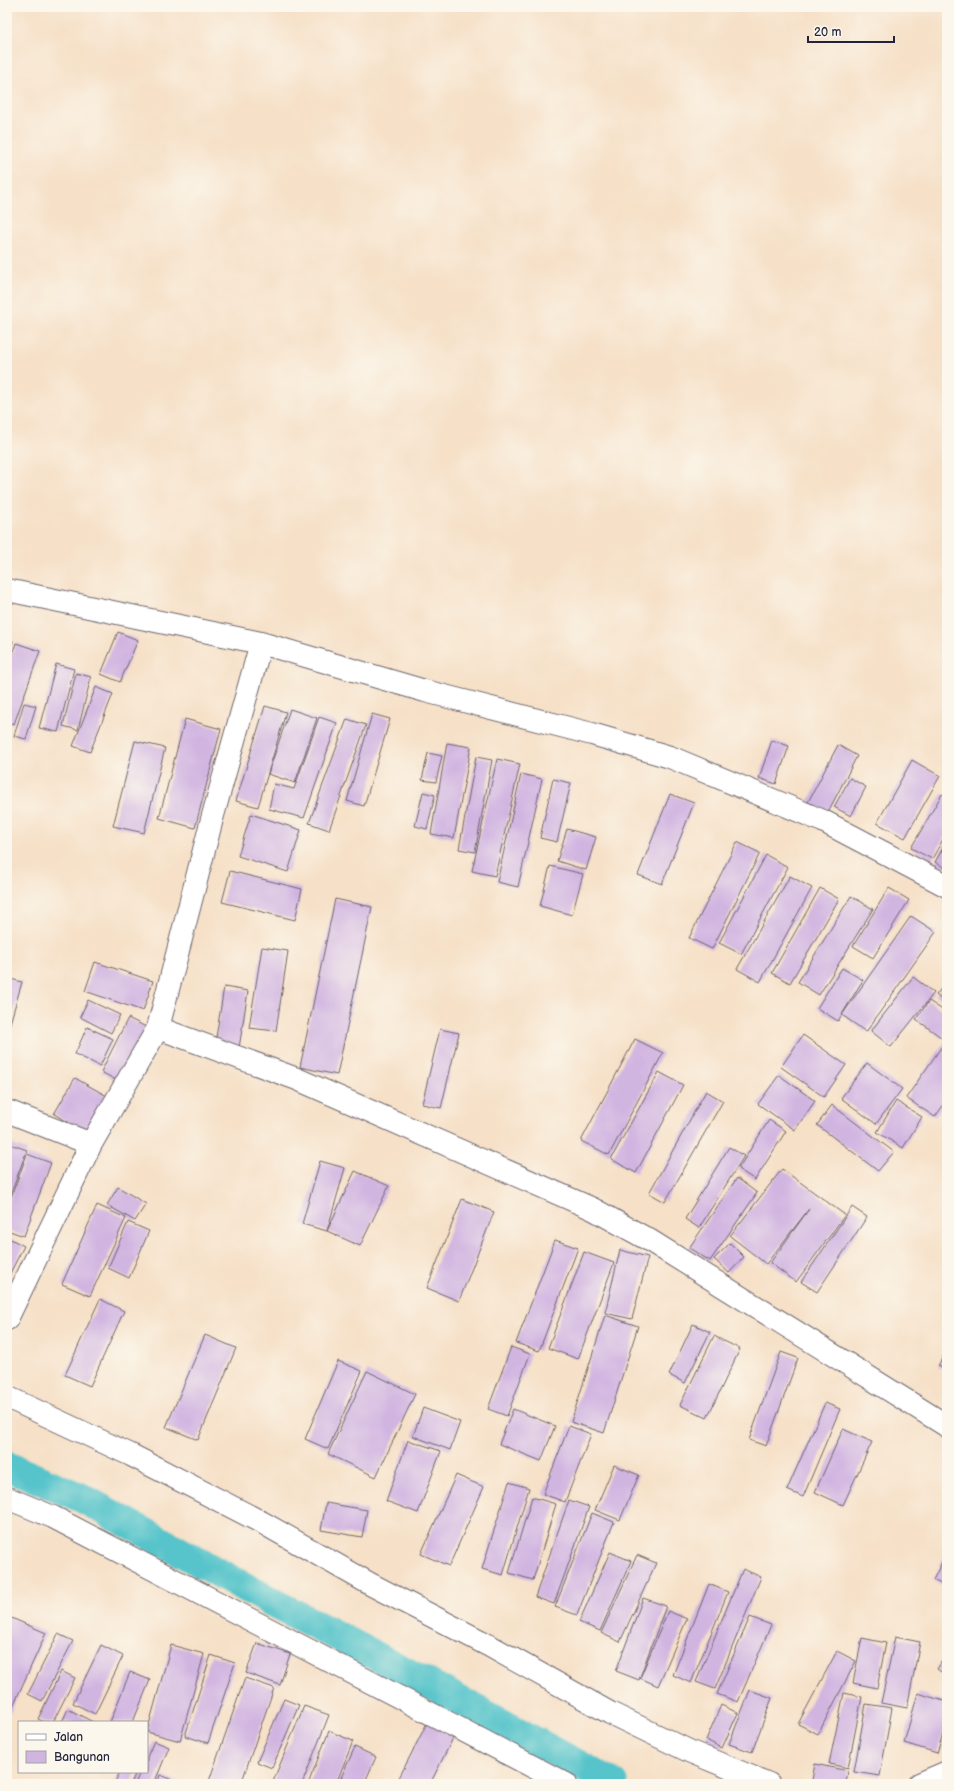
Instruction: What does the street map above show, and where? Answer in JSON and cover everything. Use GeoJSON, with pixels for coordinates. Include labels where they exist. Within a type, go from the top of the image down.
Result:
{"type":"FeatureCollection","features":[{"type":"Feature","properties":{"kind":"street"},"geometry":{"type":"LineString","coordinates":[[7,590],[261,644],[425,691],[592,734],[670,757],[823,821],[947,886]]}},
{"type":"Feature","properties":{"kind":"street"},"geometry":{"type":"LineString","coordinates":[[7,1319],[91,1144],[158,1028],[212,819],[261,644]]}},
{"type":"Feature","properties":{"kind":"street"},"geometry":{"type":"LineString","coordinates":[[158,1028],[297,1079],[593,1209],[655,1244],[947,1426]]}},
{"type":"Feature","properties":{"kind":"street"},"geometry":{"type":"LineString","coordinates":[[7,1111],[91,1144]]}},
{"type":"Feature","properties":{"kind":"street"},"geometry":{"type":"LineString","coordinates":[[7,1397],[131,1455],[263,1523],[372,1585],[495,1649],[610,1713],[691,1752],[769,1784]]}},
{"type":"Feature","properties":{"kind":"street"},"geometry":{"type":"LineString","coordinates":[[7,1498],[60,1520],[566,1784]]}},
{"type":"Feature","properties":{"kind":"street"},"geometry":{"type":"LineString","coordinates":[[919,1784],[947,1772]]}},
{"type":"Feature","properties":{"kind":"building"},"geometry":{"type":"Polygon","coordinates":[[[118,632],[138,640],[120,682],[101,674],[118,632]]]}},
{"type":"Feature","properties":{"kind":"building"},"geometry":{"type":"Polygon","coordinates":[[[7,639],[13,641],[7,657],[7,639]]]}},
{"type":"Feature","properties":{"kind":"building"},"geometry":{"type":"Polygon","coordinates":[[[16,643],[40,651],[14,724],[7,722],[7,669],[16,643]]]}},
{"type":"Feature","properties":{"kind":"building"},"geometry":{"type":"Polygon","coordinates":[[[56,664],[74,669],[58,732],[39,728],[56,664]]]}},
{"type":"Feature","properties":{"kind":"building"},"geometry":{"type":"Polygon","coordinates":[[[76,673],[91,677],[78,730],[63,726],[76,673]]]}},
{"type":"Feature","properties":{"kind":"building"},"geometry":{"type":"Polygon","coordinates":[[[96,687],[113,694],[90,752],[73,746],[96,687]]]}},
{"type":"Feature","properties":{"kind":"building"},"geometry":{"type":"Polygon","coordinates":[[[24,703],[36,706],[26,739],[14,736],[24,703]]]}},
{"type":"Feature","properties":{"kind":"building"},"geometry":{"type":"Polygon","coordinates":[[[265,706],[286,712],[258,807],[236,801],[265,706]]]}},
{"type":"Feature","properties":{"kind":"building"},"geometry":{"type":"Polygon","coordinates":[[[290,709],[317,718],[295,783],[268,774],[290,709]]]}},
{"type":"Feature","properties":{"kind":"building"},"geometry":{"type":"Polygon","coordinates":[[[372,714],[390,719],[364,806],[347,801],[372,714]]]}},
{"type":"Feature","properties":{"kind":"building"},"geometry":{"type":"Polygon","coordinates":[[[319,717],[337,723],[304,818],[269,809],[274,784],[294,789],[319,717]]]}},
{"type":"Feature","properties":{"kind":"building"},"geometry":{"type":"Polygon","coordinates":[[[185,719],[221,729],[195,828],[159,818],[185,719]]]}},
{"type":"Feature","properties":{"kind":"building"},"geometry":{"type":"Polygon","coordinates":[[[347,719],[366,725],[329,830],[309,823],[347,719]]]}},
{"type":"Feature","properties":{"kind":"building"},"geometry":{"type":"Polygon","coordinates":[[[772,740],[789,746],[776,784],[759,778],[772,740]]]}},
{"type":"Feature","properties":{"kind":"building"},"geometry":{"type":"Polygon","coordinates":[[[135,741],[165,748],[144,833],[113,826],[135,741]]]}},
{"type":"Feature","properties":{"kind":"building"},"geometry":{"type":"Polygon","coordinates":[[[447,743],[471,747],[454,838],[431,834],[447,743]]]}},
{"type":"Feature","properties":{"kind":"building"},"geometry":{"type":"Polygon","coordinates":[[[838,745],[857,756],[828,812],[808,802],[838,745]]]}},
{"type":"Feature","properties":{"kind":"building"},"geometry":{"type":"Polygon","coordinates":[[[428,753],[442,756],[436,782],[422,780],[428,753]]]}},
{"type":"Feature","properties":{"kind":"building"},"geometry":{"type":"Polygon","coordinates":[[[476,757],[492,760],[475,852],[459,849],[476,757]]]}},
{"type":"Feature","properties":{"kind":"building"},"geometry":{"type":"Polygon","coordinates":[[[497,759],[520,764],[495,876],[472,871],[497,759]]]}},
{"type":"Feature","properties":{"kind":"building"},"geometry":{"type":"Polygon","coordinates":[[[912,760],[940,776],[905,838],[877,823],[912,760]]]}},
{"type":"Feature","properties":{"kind":"building"},"geometry":{"type":"Polygon","coordinates":[[[521,774],[542,779],[518,887],[497,882],[521,774]]]}},
{"type":"Feature","properties":{"kind":"building"},"geometry":{"type":"Polygon","coordinates":[[[850,778],[866,787],[851,816],[834,807],[850,778]]]}},
{"type":"Feature","properties":{"kind":"building"},"geometry":{"type":"Polygon","coordinates":[[[553,779],[571,783],[557,842],[540,838],[553,779]]]}},
{"type":"Feature","properties":{"kind":"building"},"geometry":{"type":"Polygon","coordinates":[[[423,792],[435,795],[427,829],[415,826],[423,792]]]}},
{"type":"Feature","properties":{"kind":"building"},"geometry":{"type":"Polygon","coordinates":[[[670,794],[694,803],[662,884],[638,875],[670,794]]]}},
{"type":"Feature","properties":{"kind":"building"},"geometry":{"type":"Polygon","coordinates":[[[942,794],[947,797],[947,832],[932,859],[911,848],[942,794]]]}},
{"type":"Feature","properties":{"kind":"building"},"geometry":{"type":"Polygon","coordinates":[[[251,814],[301,830],[288,872],[238,856],[251,814]]]}},
{"type":"Feature","properties":{"kind":"building"},"geometry":{"type":"Polygon","coordinates":[[[567,829],[596,837],[586,870],[557,861],[567,829]]]}},
{"type":"Feature","properties":{"kind":"building"},"geometry":{"type":"Polygon","coordinates":[[[947,841],[947,869],[935,862],[947,841]]]}},
{"type":"Feature","properties":{"kind":"building"},"geometry":{"type":"Polygon","coordinates":[[[737,842],[760,853],[712,949],[689,938],[737,842]]]}},
{"type":"Feature","properties":{"kind":"building"},"geometry":{"type":"Polygon","coordinates":[[[766,855],[788,867],[741,954],[719,943],[766,855]]]}},
{"type":"Feature","properties":{"kind":"building"},"geometry":{"type":"Polygon","coordinates":[[[550,866],[583,874],[572,915],[540,906],[550,866]]]}},
{"type":"Feature","properties":{"kind":"building"},"geometry":{"type":"Polygon","coordinates":[[[230,871],[302,889],[295,920],[222,902],[230,871]]]}},
{"type":"Feature","properties":{"kind":"building"},"geometry":{"type":"Polygon","coordinates":[[[790,876],[812,888],[760,982],[737,969],[790,876]]]}},
{"type":"Feature","properties":{"kind":"building"},"geometry":{"type":"Polygon","coordinates":[[[820,888],[839,899],[790,983],[772,973],[820,888]]]}},
{"type":"Feature","properties":{"kind":"building"},"geometry":{"type":"Polygon","coordinates":[[[889,888],[909,900],[873,958],[853,946],[889,888]]]}},
{"type":"Feature","properties":{"kind":"building"},"geometry":{"type":"Polygon","coordinates":[[[851,896],[873,909],[819,995],[798,982],[851,896]]]}},
{"type":"Feature","properties":{"kind":"building"},"geometry":{"type":"Polygon","coordinates":[[[335,899],[372,907],[337,1075],[300,1067],[335,899]]]}},
{"type":"Feature","properties":{"kind":"building"},"geometry":{"type":"Polygon","coordinates":[[[911,916],[936,932],[866,1032],[842,1015],[911,916]]]}},
{"type":"Feature","properties":{"kind":"building"},"geometry":{"type":"Polygon","coordinates":[[[262,947],[288,951],[276,1031],[249,1028],[262,947]]]}},
{"type":"Feature","properties":{"kind":"building"},"geometry":{"type":"Polygon","coordinates":[[[95,962],[153,981],[143,1011],[85,991],[95,962]]]}},
{"type":"Feature","properties":{"kind":"building"},"geometry":{"type":"Polygon","coordinates":[[[842,968],[863,980],[838,1021],[817,1008],[842,968]]]}},
{"type":"Feature","properties":{"kind":"building"},"geometry":{"type":"Polygon","coordinates":[[[913,977],[934,993],[891,1047],[871,1031],[913,977]]]}},
{"type":"Feature","properties":{"kind":"building"},"geometry":{"type":"Polygon","coordinates":[[[7,978],[22,982],[7,1034],[7,978]]]}},
{"type":"Feature","properties":{"kind":"building"},"geometry":{"type":"Polygon","coordinates":[[[947,981],[947,1004],[936,995],[947,981]]]}},
{"type":"Feature","properties":{"kind":"building"},"geometry":{"type":"Polygon","coordinates":[[[224,987],[248,991],[239,1048],[215,1044],[224,987]]]}},
{"type":"Feature","properties":{"kind":"building"},"geometry":{"type":"Polygon","coordinates":[[[88,1000],[120,1015],[111,1033],[80,1017],[88,1000]]]}},
{"type":"Feature","properties":{"kind":"building"},"geometry":{"type":"Polygon","coordinates":[[[929,1001],[947,1013],[947,1031],[942,1038],[916,1019],[929,1001]]]}},
{"type":"Feature","properties":{"kind":"building"},"geometry":{"type":"Polygon","coordinates":[[[128,1018],[148,1028],[120,1082],[101,1072],[128,1018]]]}},
{"type":"Feature","properties":{"kind":"building"},"geometry":{"type":"Polygon","coordinates":[[[87,1027],[113,1039],[100,1066],[75,1054],[87,1027]]]}},
{"type":"Feature","properties":{"kind":"building"},"geometry":{"type":"Polygon","coordinates":[[[440,1029],[459,1033],[441,1108],[422,1104],[440,1029]]]}},
{"type":"Feature","properties":{"kind":"building"},"geometry":{"type":"Polygon","coordinates":[[[803,1035],[846,1065],[824,1097],[781,1067],[803,1035]]]}},
{"type":"Feature","properties":{"kind":"building"},"geometry":{"type":"Polygon","coordinates":[[[635,1039],[663,1053],[609,1155],[581,1141],[635,1039]]]}},
{"type":"Feature","properties":{"kind":"building"},"geometry":{"type":"Polygon","coordinates":[[[947,1039],[947,1100],[935,1117],[906,1098],[947,1039]]]}},
{"type":"Feature","properties":{"kind":"building"},"geometry":{"type":"Polygon","coordinates":[[[867,1063],[902,1089],[876,1124],[841,1098],[867,1063]]]}},
{"type":"Feature","properties":{"kind":"building"},"geometry":{"type":"Polygon","coordinates":[[[659,1072],[683,1085],[636,1173],[611,1159],[659,1072]]]}},
{"type":"Feature","properties":{"kind":"building"},"geometry":{"type":"Polygon","coordinates":[[[779,1075],[815,1101],[795,1130],[758,1104],[779,1075]]]}},
{"type":"Feature","properties":{"kind":"building"},"geometry":{"type":"Polygon","coordinates":[[[75,1078],[107,1096],[85,1132],[54,1114],[75,1078]]]}},
{"type":"Feature","properties":{"kind":"building"},"geometry":{"type":"Polygon","coordinates":[[[706,1091],[723,1101],[665,1202],[649,1193],[706,1091]]]}},
{"type":"Feature","properties":{"kind":"building"},"geometry":{"type":"Polygon","coordinates":[[[896,1101],[922,1117],[903,1148],[877,1132],[896,1101]]]}},
{"type":"Feature","properties":{"kind":"building"},"geometry":{"type":"Polygon","coordinates":[[[832,1105],[894,1152],[878,1171],[817,1125],[832,1105]]]}},
{"type":"Feature","properties":{"kind":"building"},"geometry":{"type":"Polygon","coordinates":[[[769,1120],[786,1131],[755,1180],[738,1169],[769,1120]]]}},
{"type":"Feature","properties":{"kind":"building"},"geometry":{"type":"Polygon","coordinates":[[[7,1143],[27,1150],[7,1204],[7,1143]]]}},
{"type":"Feature","properties":{"kind":"building"},"geometry":{"type":"Polygon","coordinates":[[[729,1147],[744,1156],[699,1228],[685,1219],[729,1147]]]}},
{"type":"Feature","properties":{"kind":"building"},"geometry":{"type":"Polygon","coordinates":[[[27,1154],[51,1163],[24,1236],[7,1230],[7,1208],[27,1154]]]}},
{"type":"Feature","properties":{"kind":"building"},"geometry":{"type":"Polygon","coordinates":[[[320,1161],[345,1168],[327,1231],[302,1224],[320,1161]]]}},
{"type":"Feature","properties":{"kind":"building"},"geometry":{"type":"Polygon","coordinates":[[[782,1169],[845,1215],[796,1282],[770,1263],[809,1209],[766,1264],[730,1236],[782,1169]]]}},
{"type":"Feature","properties":{"kind":"building"},"geometry":{"type":"Polygon","coordinates":[[[355,1171],[389,1186],[360,1246],[327,1231],[355,1171]]]}},
{"type":"Feature","properties":{"kind":"building"},"geometry":{"type":"Polygon","coordinates":[[[737,1178],[757,1193],[710,1261],[689,1248],[737,1178]]]}},
{"type":"Feature","properties":{"kind":"building"},"geometry":{"type":"Polygon","coordinates":[[[118,1187],[146,1204],[135,1221],[107,1205],[118,1187]]]}},
{"type":"Feature","properties":{"kind":"building"},"geometry":{"type":"Polygon","coordinates":[[[462,1199],[494,1212],[459,1301],[427,1288],[462,1199]]]}},
{"type":"Feature","properties":{"kind":"building"},"geometry":{"type":"Polygon","coordinates":[[[97,1205],[126,1218],[90,1296],[62,1284],[97,1205]]]}},
{"type":"Feature","properties":{"kind":"building"},"geometry":{"type":"Polygon","coordinates":[[[852,1207],[867,1217],[817,1292],[801,1282],[852,1207]]]}},
{"type":"Feature","properties":{"kind":"building"},"geometry":{"type":"Polygon","coordinates":[[[128,1222],[149,1231],[129,1278],[108,1268],[128,1222]]]}},
{"type":"Feature","properties":{"kind":"building"},"geometry":{"type":"Polygon","coordinates":[[[7,1237],[24,1246],[7,1279],[7,1237]]]}},
{"type":"Feature","properties":{"kind":"building"},"geometry":{"type":"Polygon","coordinates":[[[555,1240],[578,1248],[539,1351],[516,1343],[555,1240]]]}},
{"type":"Feature","properties":{"kind":"building"},"geometry":{"type":"Polygon","coordinates":[[[730,1243],[744,1257],[729,1273],[714,1259],[730,1243]]]}},
{"type":"Feature","properties":{"kind":"building"},"geometry":{"type":"Polygon","coordinates":[[[620,1250],[648,1257],[632,1319],[605,1313],[620,1250]]]}},
{"type":"Feature","properties":{"kind":"building"},"geometry":{"type":"Polygon","coordinates":[[[584,1252],[614,1263],[578,1359],[548,1348],[584,1252]]]}},
{"type":"Feature","properties":{"kind":"building"},"geometry":{"type":"Polygon","coordinates":[[[100,1299],[124,1311],[90,1386],[65,1375],[100,1299]]]}},
{"type":"Feature","properties":{"kind":"building"},"geometry":{"type":"Polygon","coordinates":[[[605,1315],[638,1326],[604,1433],[571,1422],[605,1315]]]}},
{"type":"Feature","properties":{"kind":"building"},"geometry":{"type":"Polygon","coordinates":[[[693,1324],[710,1332],[685,1383],[669,1375],[693,1324]]]}},
{"type":"Feature","properties":{"kind":"building"},"geometry":{"type":"Polygon","coordinates":[[[205,1335],[236,1348],[198,1440],[166,1427],[205,1335]]]}},
{"type":"Feature","properties":{"kind":"building"},"geometry":{"type":"Polygon","coordinates":[[[714,1336],[740,1349],[707,1418],[680,1405],[714,1336]]]}},
{"type":"Feature","properties":{"kind":"building"},"geometry":{"type":"Polygon","coordinates":[[[511,1347],[530,1354],[507,1416],[488,1409],[511,1347]]]}},
{"type":"Feature","properties":{"kind":"building"},"geometry":{"type":"Polygon","coordinates":[[[947,1349],[947,1370],[938,1366],[947,1349]]]}},
{"type":"Feature","properties":{"kind":"building"},"geometry":{"type":"Polygon","coordinates":[[[781,1352],[798,1358],[766,1446],[749,1440],[781,1352]]]}},
{"type":"Feature","properties":{"kind":"building"},"geometry":{"type":"Polygon","coordinates":[[[338,1361],[362,1371],[328,1449],[305,1439],[338,1361]]]}},
{"type":"Feature","properties":{"kind":"building"},"geometry":{"type":"Polygon","coordinates":[[[367,1371],[415,1394],[376,1477],[328,1454],[367,1371]]]}},
{"type":"Feature","properties":{"kind":"building"},"geometry":{"type":"Polygon","coordinates":[[[825,1403],[840,1409],[803,1497],[787,1490],[825,1403]]]}},
{"type":"Feature","properties":{"kind":"building"},"geometry":{"type":"Polygon","coordinates":[[[423,1408],[460,1422],[450,1450],[413,1436],[423,1408]]]}},
{"type":"Feature","properties":{"kind":"building"},"geometry":{"type":"Polygon","coordinates":[[[513,1409],[555,1426],[541,1461],[499,1444],[513,1409]]]}},
{"type":"Feature","properties":{"kind":"building"},"geometry":{"type":"Polygon","coordinates":[[[569,1426],[591,1434],[565,1502],[543,1494],[569,1426]]]}},
{"type":"Feature","properties":{"kind":"building"},"geometry":{"type":"Polygon","coordinates":[[[843,1429],[872,1442],[843,1505],[815,1492],[843,1429]]]}},
{"type":"Feature","properties":{"kind":"building"},"geometry":{"type":"Polygon","coordinates":[[[408,1440],[441,1451],[418,1513],[386,1501],[408,1440]]]}},
{"type":"Feature","properties":{"kind":"building"},"geometry":{"type":"Polygon","coordinates":[[[614,1465],[639,1475],[620,1520],[595,1510],[614,1465]]]}},
{"type":"Feature","properties":{"kind":"building"},"geometry":{"type":"Polygon","coordinates":[[[456,1475],[484,1487],[449,1566],[421,1554],[456,1475]]]}},
{"type":"Feature","properties":{"kind":"building"},"geometry":{"type":"Polygon","coordinates":[[[509,1482],[529,1488],[503,1575],[482,1569],[509,1482]]]}},
{"type":"Feature","properties":{"kind":"building"},"geometry":{"type":"Polygon","coordinates":[[[532,1497],[556,1504],[533,1580],[509,1573],[532,1497]]]}},
{"type":"Feature","properties":{"kind":"building"},"geometry":{"type":"Polygon","coordinates":[[[569,1500],[589,1507],[554,1604],[535,1597],[569,1500]]]}},
{"type":"Feature","properties":{"kind":"building"},"geometry":{"type":"Polygon","coordinates":[[[326,1503],[367,1510],[362,1537],[321,1530],[326,1503]]]}},
{"type":"Feature","properties":{"kind":"building"},"geometry":{"type":"Polygon","coordinates":[[[592,1513],[614,1522],[577,1615],[555,1607],[592,1513]]]}},
{"type":"Feature","properties":{"kind":"building"},"geometry":{"type":"Polygon","coordinates":[[[610,1552],[631,1561],[600,1631],[579,1622],[610,1552]]]}},
{"type":"Feature","properties":{"kind":"building"},"geometry":{"type":"Polygon","coordinates":[[[947,1552],[947,1587],[933,1580],[947,1552]]]}},
{"type":"Feature","properties":{"kind":"building"},"geometry":{"type":"Polygon","coordinates":[[[637,1555],[656,1563],[620,1642],[601,1633],[637,1555]]]}},
{"type":"Feature","properties":{"kind":"building"},"geometry":{"type":"Polygon","coordinates":[[[743,1569],[761,1577],[715,1689],[696,1682],[743,1569]]]}},
{"type":"Feature","properties":{"kind":"building"},"geometry":{"type":"Polygon","coordinates":[[[709,1584],[728,1592],[691,1683],[673,1675],[709,1584]]]}},
{"type":"Feature","properties":{"kind":"building"},"geometry":{"type":"Polygon","coordinates":[[[643,1598],[666,1606],[639,1680],[616,1671],[643,1598]]]}},
{"type":"Feature","properties":{"kind":"building"},"geometry":{"type":"Polygon","coordinates":[[[668,1611],[687,1619],[658,1686],[640,1678],[668,1611]]]}},
{"type":"Feature","properties":{"kind":"building"},"geometry":{"type":"Polygon","coordinates":[[[7,1616],[46,1633],[10,1713],[7,1712],[7,1616]]]}},
{"type":"Feature","properties":{"kind":"building"},"geometry":{"type":"Polygon","coordinates":[[[750,1617],[771,1625],[738,1702],[717,1694],[750,1617]]]}},
{"type":"Feature","properties":{"kind":"building"},"geometry":{"type":"Polygon","coordinates":[[[58,1634],[73,1641],[42,1701],[28,1694],[58,1634]]]}},
{"type":"Feature","properties":{"kind":"building"},"geometry":{"type":"Polygon","coordinates":[[[895,1637],[920,1642],[907,1708],[881,1703],[895,1637]]]}},
{"type":"Feature","properties":{"kind":"building"},"geometry":{"type":"Polygon","coordinates":[[[862,1638],[886,1643],[877,1688],[853,1683],[862,1638]]]}},
{"type":"Feature","properties":{"kind":"building"},"geometry":{"type":"Polygon","coordinates":[[[257,1643],[290,1654],[280,1685],[246,1673],[257,1643]]]}},
{"type":"Feature","properties":{"kind":"building"},"geometry":{"type":"Polygon","coordinates":[[[101,1645],[123,1656],[95,1714],[73,1703],[101,1645]]]}},
{"type":"Feature","properties":{"kind":"building"},"geometry":{"type":"Polygon","coordinates":[[[171,1645],[204,1654],[180,1741],[148,1732],[171,1645]]]}},
{"type":"Feature","properties":{"kind":"building"},"geometry":{"type":"Polygon","coordinates":[[[837,1651],[856,1661],[818,1734],[798,1724],[837,1651]]]}},
{"type":"Feature","properties":{"kind":"building"},"geometry":{"type":"Polygon","coordinates":[[[947,1653],[947,1676],[937,1669],[947,1653]]]}},
{"type":"Feature","properties":{"kind":"building"},"geometry":{"type":"Polygon","coordinates":[[[211,1655],[235,1663],[208,1743],[185,1736],[211,1655]]]}},
{"type":"Feature","properties":{"kind":"building"},"geometry":{"type":"Polygon","coordinates":[[[61,1671],[75,1678],[54,1721],[42,1721],[38,1719],[61,1671]]]}},
{"type":"Feature","properties":{"kind":"building"},"geometry":{"type":"Polygon","coordinates":[[[130,1672],[150,1680],[133,1721],[110,1721],[130,1672]]]}},
{"type":"Feature","properties":{"kind":"building"},"geometry":{"type":"Polygon","coordinates":[[[245,1678],[274,1688],[241,1784],[208,1784],[245,1678]]]}},
{"type":"Feature","properties":{"kind":"building"},"geometry":{"type":"Polygon","coordinates":[[[750,1690],[772,1698],[752,1752],[729,1744],[750,1690]]]}},
{"type":"Feature","properties":{"kind":"building"},"geometry":{"type":"Polygon","coordinates":[[[844,1693],[862,1697],[848,1768],[829,1764],[844,1693]]]}},
{"type":"Feature","properties":{"kind":"building"},"geometry":{"type":"Polygon","coordinates":[[[918,1693],[947,1702],[947,1720],[937,1753],[904,1743],[918,1693]]]}},
{"type":"Feature","properties":{"kind":"building"},"geometry":{"type":"Polygon","coordinates":[[[284,1699],[299,1705],[272,1768],[257,1762],[284,1699]]]}},
{"type":"Feature","properties":{"kind":"building"},"geometry":{"type":"Polygon","coordinates":[[[866,1704],[892,1708],[880,1776],[854,1772],[866,1704]]]}},
{"type":"Feature","properties":{"kind":"building"},"geometry":{"type":"Polygon","coordinates":[[[721,1705],[738,1713],[722,1748],[706,1740],[721,1705]]]}},
{"type":"Feature","properties":{"kind":"building"},"geometry":{"type":"Polygon","coordinates":[[[304,1706],[329,1715],[302,1784],[272,1784],[304,1706]]]}},
{"type":"Feature","properties":{"kind":"building"},"geometry":{"type":"Polygon","coordinates":[[[68,1709],[91,1721],[62,1721],[68,1709]]]}},
{"type":"Feature","properties":{"kind":"building"},"geometry":{"type":"Polygon","coordinates":[[[427,1723],[454,1736],[430,1784],[410,1784],[399,1778],[427,1723]]]}},
{"type":"Feature","properties":{"kind":"building"},"geometry":{"type":"Polygon","coordinates":[[[329,1731],[353,1741],[336,1784],[308,1784],[329,1731]]]}},
{"type":"Feature","properties":{"kind":"building"},"geometry":{"type":"Polygon","coordinates":[[[947,1731],[947,1747],[943,1746],[947,1731]]]}},
{"type":"Feature","properties":{"kind":"building"},"geometry":{"type":"Polygon","coordinates":[[[154,1741],[169,1747],[154,1784],[135,1784],[140,1773],[148,1773],[148,1755],[154,1741]]]}},
{"type":"Feature","properties":{"kind":"building"},"geometry":{"type":"Polygon","coordinates":[[[355,1747],[376,1757],[364,1784],[338,1784],[355,1747]]]}},
{"type":"Feature","properties":{"kind":"building"},"geometry":{"type":"Polygon","coordinates":[[[815,1764],[848,1771],[846,1784],[834,1784],[812,1780],[815,1764]]]}},
{"type":"Feature","properties":{"kind":"building"},"geometry":{"type":"Polygon","coordinates":[[[120,1773],[136,1773],[131,1784],[114,1784],[120,1773]]]}},
{"type":"Feature","properties":{"kind":"building"},"geometry":{"type":"Polygon","coordinates":[[[160,1775],[182,1784],[157,1784],[160,1775]]]}},
{"type":"Feature","properties":{"kind":"waterway"},"geometry":{"type":"LineString","coordinates":[[7,1466],[82,1498],[272,1602],[435,1687],[614,1784]]}}]}
